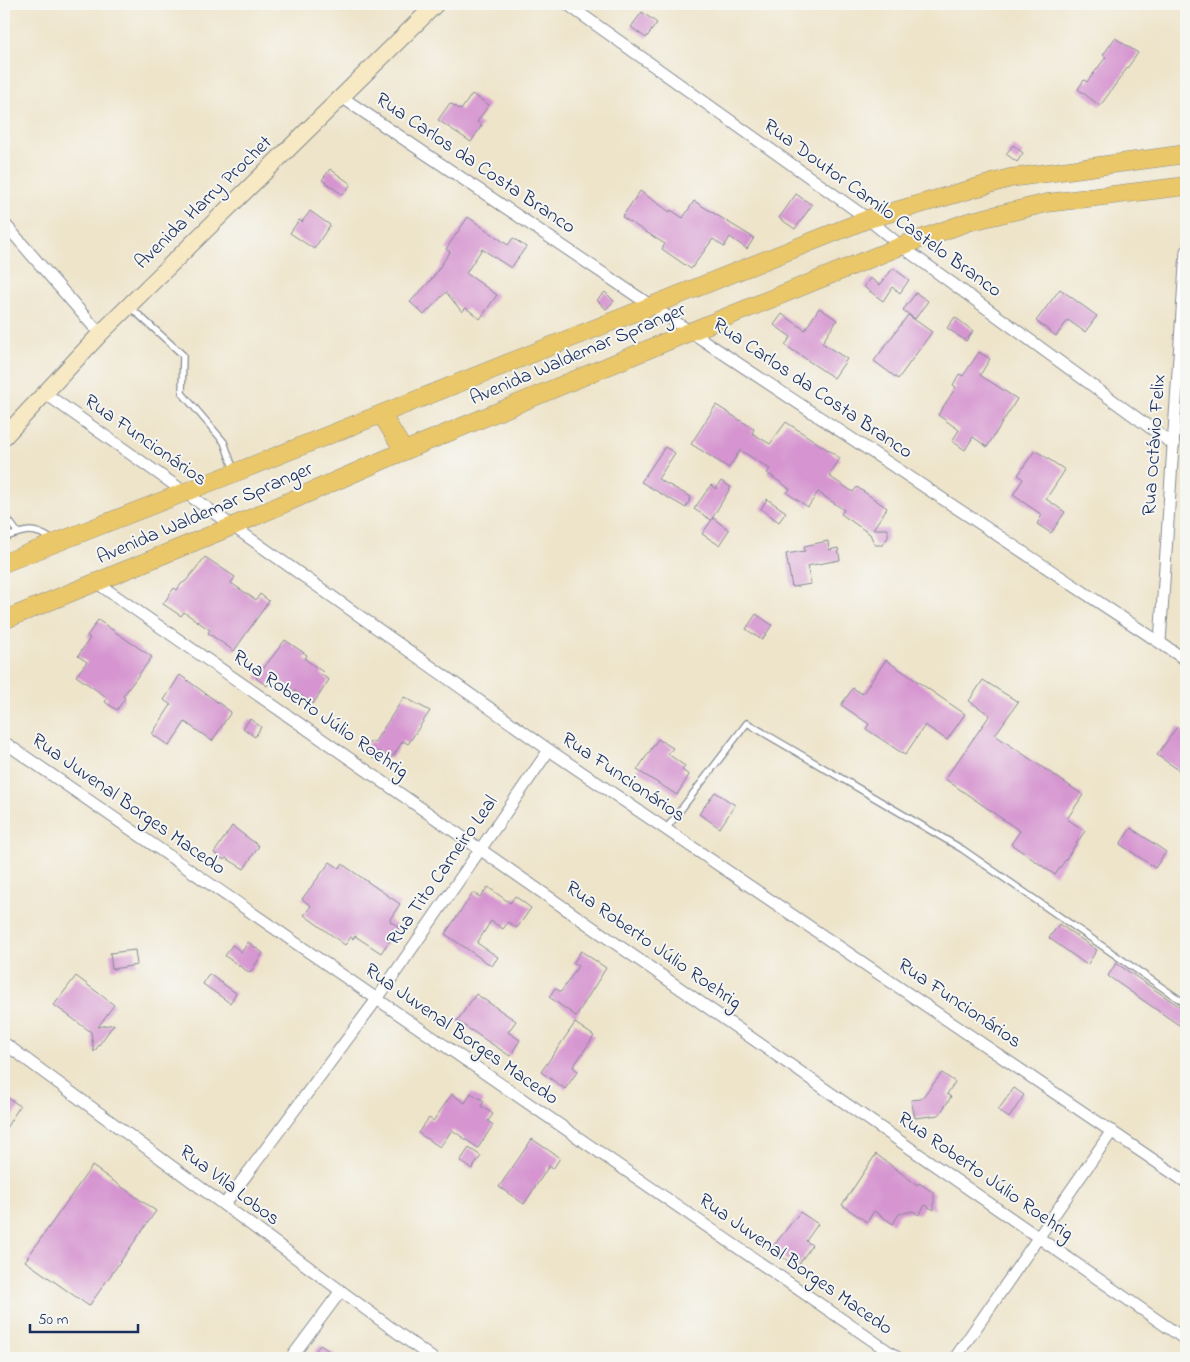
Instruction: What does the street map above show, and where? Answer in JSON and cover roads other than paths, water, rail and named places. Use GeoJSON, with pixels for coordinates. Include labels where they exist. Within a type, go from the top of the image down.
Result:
{"type":"FeatureCollection","features":[{"type":"Feature","properties":{"kind":"main road","name":"Avenida Waldemar Spranger"},"geometry":{"type":"LineString","coordinates":[[4,563],[382,415],[650,305],[868,219],[1010,178],[1186,154]]}},
{"type":"Feature","properties":{"kind":"main road","name":"Avenida Waldemar Spranger"},"geometry":{"type":"LineString","coordinates":[[4,620],[233,526],[404,451],[901,246],[968,222],[1047,203],[1186,186]]}},
{"type":"Feature","properties":{"kind":"main road"},"geometry":{"type":"LineString","coordinates":[[382,415],[404,451]]}},
{"type":"Feature","properties":{"kind":"street","name":"Avenida Harry Prochet"},"geometry":{"type":"LineString","coordinates":[[4,436],[46,394],[100,334],[343,98],[436,4]]}},
{"type":"Feature","properties":{"kind":"street","name":"Rua Doutor Camilo Castelo Branco"},"geometry":{"type":"LineString","coordinates":[[567,4],[868,219],[901,246],[1174,445]]}},
{"type":"Feature","properties":{"kind":"street","name":"Rua Carlos da Costa Branco"},"geometry":{"type":"LineString","coordinates":[[343,98],[650,305],[692,331],[1186,660]]}},
{"type":"Feature","properties":{"kind":"street"},"geometry":{"type":"LineString","coordinates":[[4,223],[100,334]]}},
{"type":"Feature","properties":{"kind":"street","name":"Rua Octávio Felix"},"geometry":{"type":"LineString","coordinates":[[1160,642],[1186,251]]}},
{"type":"Feature","properties":{"kind":"street","name":"Rua Funcionários"},"geometry":{"type":"LineString","coordinates":[[46,394],[549,750],[1186,1182]]}},
{"type":"Feature","properties":{"kind":"street","name":"Rua Roberto Júlio Roehrig"},"geometry":{"type":"LineString","coordinates":[[97,583],[1186,1340]]}},
{"type":"Feature","properties":{"kind":"street","name":"Rua Juvenal Borges Macedo"},"geometry":{"type":"LineString","coordinates":[[4,742],[898,1358]]}},
{"type":"Feature","properties":{"kind":"street","name":"Rua Tito Carneiro Leal"},"geometry":{"type":"LineString","coordinates":[[224,1204],[377,999],[482,850],[549,750]]}},
{"type":"Feature","properties":{"kind":"street","name":"Rua Vila Lobos"},"geometry":{"type":"LineString","coordinates":[[4,1043],[432,1358]]}},
{"type":"Feature","properties":{"kind":"street"},"geometry":{"type":"LineString","coordinates":[[955,1358],[1112,1131]]}},
{"type":"Feature","properties":{"kind":"street"},"geometry":{"type":"LineString","coordinates":[[291,1358],[340,1292]]}},
{"type":"Feature","properties":{"kind":"lane"},"geometry":{"type":"LineString","coordinates":[[129,306],[183,355],[182,393],[224,442],[234,473]]}},
{"type":"Feature","properties":{"kind":"lane"},"geometry":{"type":"LineString","coordinates":[[4,514],[18,533]]}},
{"type":"Feature","properties":{"kind":"lane"},"geometry":{"type":"LineString","coordinates":[[4,538],[30,530],[40,531],[56,542]]}},
{"type":"Feature","properties":{"kind":"lane"},"geometry":{"type":"LineString","coordinates":[[666,829],[747,723],[962,850],[1186,1004]]}}]}
